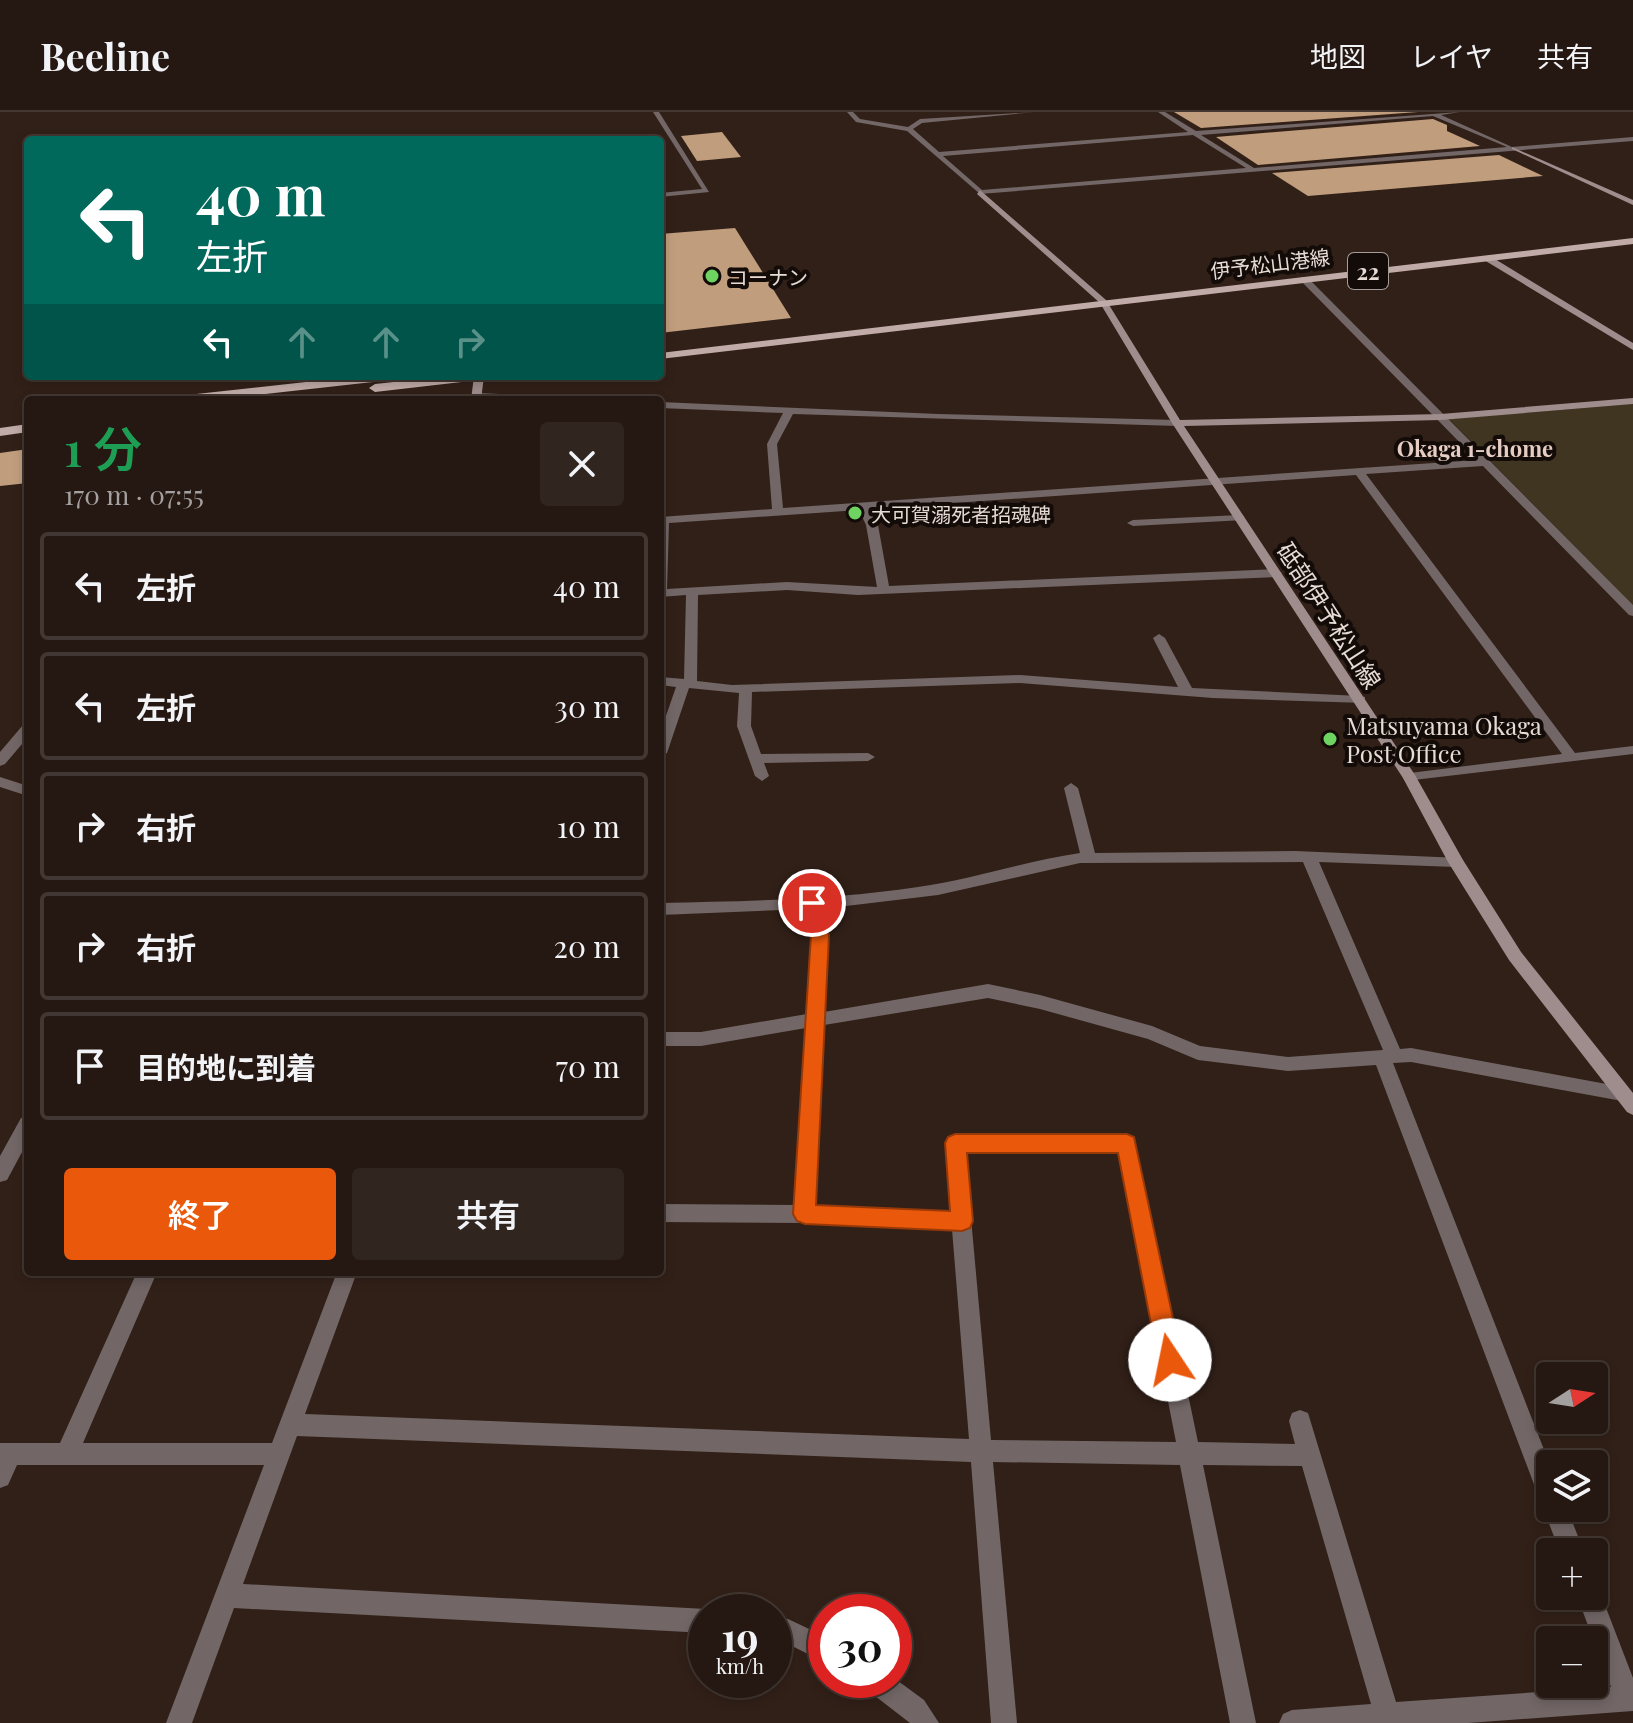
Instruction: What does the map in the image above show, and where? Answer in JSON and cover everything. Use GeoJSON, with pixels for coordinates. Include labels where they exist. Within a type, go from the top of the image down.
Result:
{"type":"FeatureCollection","features":[{"type":"Feature","properties":{"kind":"main road","name":"伊予松山港線"},"geometry":{"type":"LineString","coordinates":[[664,356],[1633,241]]}},
{"type":"Feature","properties":{"kind":"main road","name":"伊予松山港線"},"geometry":{"type":"LineString","coordinates":[[664,346],[1013,307],[1103,302]]}},
{"type":"Feature","properties":{"kind":"main road"},"geometry":{"type":"LineString","coordinates":[[214,396],[356,380]]}},
{"type":"Feature","properties":{"kind":"main road"},"geometry":{"type":"LineString","coordinates":[[306,396],[444,380]]}},
{"type":"Feature","properties":{"kind":"main road"},"geometry":{"type":"LineString","coordinates":[[0,420],[24,417]]}},
{"type":"Feature","properties":{"kind":"main road"},"geometry":{"type":"LineString","coordinates":[[0,432],[24,429]]}},
{"type":"Feature","properties":{"kind":"street"},"geometry":{"type":"LineString","coordinates":[[656,112],[707,191],[664,195]]}},
{"type":"Feature","properties":{"kind":"street"},"geometry":{"type":"LineString","coordinates":[[850,112],[858,121],[909,129],[980,192],[1633,139]]}},
{"type":"Feature","properties":{"kind":"street"},"geometry":{"type":"LineString","coordinates":[[909,129],[920,121],[1032,112]]}},
{"type":"Feature","properties":{"kind":"street"},"geometry":{"type":"LineString","coordinates":[[1161,112],[1253,170]]}},
{"type":"Feature","properties":{"kind":"street"},"geometry":{"type":"LineString","coordinates":[[938,154],[1457,112]]}},
{"type":"Feature","properties":{"kind":"street"},"geometry":{"type":"LineString","coordinates":[[1429,113],[1633,203]]}},
{"type":"Feature","properties":{"kind":"street","name":"砥部伊予松山線"},"geometry":{"type":"LineString","coordinates":[[980,192],[1103,302],[1177,423],[1410,778],[1456,862],[1515,956],[1628,1100]]}},
{"type":"Feature","properties":{"kind":"street"},"geometry":{"type":"LineString","coordinates":[[1487,258],[1633,347]]}},
{"type":"Feature","properties":{"kind":"street"},"geometry":{"type":"LineString","coordinates":[[1304,279],[1633,612]]}},
{"type":"Feature","properties":{"kind":"street"},"geometry":{"type":"LineString","coordinates":[[664,405],[1177,423],[1441,417],[1633,401]]}},
{"type":"Feature","properties":{"kind":"street"},"geometry":{"type":"LineString","coordinates":[[778,512],[772,444],[789,411]]}},
{"type":"Feature","properties":{"kind":"street"},"geometry":{"type":"LineString","coordinates":[[664,520],[1486,463]]}},
{"type":"Feature","properties":{"kind":"street"},"geometry":{"type":"LineString","coordinates":[[1360,473],[1572,758]]}},
{"type":"Feature","properties":{"kind":"street"},"geometry":{"type":"LineString","coordinates":[[863,507],[872,525],[884,590]]}},
{"type":"Feature","properties":{"kind":"street"},"geometry":{"type":"LineString","coordinates":[[1133,523],[1240,518]]}},
{"type":"Feature","properties":{"kind":"street"},"geometry":{"type":"LineString","coordinates":[[664,593],[787,586],[884,590],[1276,573]]}},
{"type":"Feature","properties":{"kind":"street"},"geometry":{"type":"LineString","coordinates":[[664,743],[687,684],[692,592]]}},
{"type":"Feature","properties":{"kind":"street"},"geometry":{"type":"LineString","coordinates":[[1159,638],[1187,692]]}},
{"type":"Feature","properties":{"kind":"street"},"geometry":{"type":"LineString","coordinates":[[664,681],[746,688],[1020,679],[1187,692],[1360,700]]}},
{"type":"Feature","properties":{"kind":"street"},"geometry":{"type":"LineString","coordinates":[[746,688],[744,726],[762,776]]}},
{"type":"Feature","properties":{"kind":"street"},"geometry":{"type":"LineString","coordinates":[[0,761],[24,733]]}},
{"type":"Feature","properties":{"kind":"street"},"geometry":{"type":"LineString","coordinates":[[1410,778],[1633,750]]}},
{"type":"Feature","properties":{"kind":"street"},"geometry":{"type":"LineString","coordinates":[[755,759],[868,757]]}},
{"type":"Feature","properties":{"kind":"street"},"geometry":{"type":"LineString","coordinates":[[0,782],[24,790]]}},
{"type":"Feature","properties":{"kind":"street"},"geometry":{"type":"LineString","coordinates":[[1071,788],[1089,858]]}},
{"type":"Feature","properties":{"kind":"street"},"geometry":{"type":"LineString","coordinates":[[664,909],[812,903],[916,893],[967,884],[1044,862],[1089,858],[1309,857],[1456,862]]}},
{"type":"Feature","properties":{"kind":"street"},"geometry":{"type":"LineString","coordinates":[[1309,857],[1388,1057],[1536,1457]]}},
{"type":"Feature","properties":{"kind":"street"},"geometry":{"type":"LineString","coordinates":[[805,1214],[820,935],[812,903]]}},
{"type":"Feature","properties":{"kind":"street"},"geometry":{"type":"LineString","coordinates":[[664,1039],[701,1039],[988,991],[1152,1033],[1198,1053],[1288,1064],[1411,1055],[1458,1062],[1628,1100]]}},
{"type":"Feature","properties":{"kind":"street"},"geometry":{"type":"LineString","coordinates":[[1004,1723],[955,1143],[1127,1143],[1243,1723]]}},
{"type":"Feature","properties":{"kind":"street"},"geometry":{"type":"LineString","coordinates":[[0,1174],[19,1157]]}},
{"type":"Feature","properties":{"kind":"street"},"geometry":{"type":"LineString","coordinates":[[664,1213],[805,1214],[962,1221]]}},
{"type":"Feature","properties":{"kind":"street"},"geometry":{"type":"LineString","coordinates":[[67,1454],[145,1276]]}},
{"type":"Feature","properties":{"kind":"street"},"geometry":{"type":"LineString","coordinates":[[179,1723],[346,1276]]}},
{"type":"Feature","properties":{"kind":"street"},"geometry":{"type":"LineString","coordinates":[[1300,1421],[1387,1716]]}},
{"type":"Feature","properties":{"kind":"street"},"geometry":{"type":"LineString","coordinates":[[290,1425],[981,1451],[1310,1455]]}},
{"type":"Feature","properties":{"kind":"street"},"geometry":{"type":"LineString","coordinates":[[0,1477],[6,1454],[279,1454]]}},
{"type":"Feature","properties":{"kind":"street"},"geometry":{"type":"LineString","coordinates":[[227,1595],[688,1620]]}},
{"type":"Feature","properties":{"kind":"street"},"geometry":{"type":"LineString","coordinates":[[1292,1723],[1630,1698],[1595,1610]]}},
{"type":"Feature","properties":{"kind":"street"},"geometry":{"type":"LineString","coordinates":[[900,1698],[915,1709],[926,1723]]}},
{"type":"Feature","properties":{"kind":"shaded area"},"geometry":{"type":"Polygon","coordinates":[[[1633,404],[1633,605],[1449,419],[1633,404]]]}},
{"type":"Feature","properties":{"kind":"building"},"geometry":{"type":"Polygon","coordinates":[[[1174,112],[1418,112],[1201,128],[1174,112]]]}},
{"type":"Feature","properties":{"kind":"building"},"geometry":{"type":"Polygon","coordinates":[[[1433,119],[1447,125],[1447,131],[1480,146],[1258,165],[1216,137],[1433,119]]]}},
{"type":"Feature","properties":{"kind":"building"},"geometry":{"type":"Polygon","coordinates":[[[722,132],[741,157],[697,161],[681,136],[722,132]]]}},
{"type":"Feature","properties":{"kind":"building"},"geometry":{"type":"Polygon","coordinates":[[[1499,155],[1543,176],[1308,196],[1272,173],[1499,155]]]}},
{"type":"Feature","properties":{"kind":"building","name":"コーナン"},"geometry":{"type":"Polygon","coordinates":[[[735,228],[791,318],[664,333],[664,234],[735,228]]]}},
{"type":"Feature","properties":{"kind":"building"},"geometry":{"type":"Polygon","coordinates":[[[24,450],[24,483],[0,486],[0,453],[24,450]]]}},
{"type":"Feature","properties":{"kind":"place","name":"コーナン"},"geometry":{"type":"Point","coordinates":[712,276]}},
{"type":"Feature","properties":{"kind":"place","name":"大可賀溺死者招魂碑"},"geometry":{"type":"Point","coordinates":[855,513]}},
{"type":"Feature","properties":{"kind":"place","name":"Matsuyama Okaga Post Office"},"geometry":{"type":"Point","coordinates":[1330,739]}},
{"type":"Feature","properties":{"kind":"district","name":"Okaga 1-chome"},"geometry":{"type":"Point","coordinates":[1475,448]}},
{"type":"Feature","properties":{"kind":"route"},"geometry":{"type":"LineString","coordinates":[[812,903],[820,935],[805,1214],[962,1221],[955,1143],[1127,1143],[1170,1360]]}}]}
